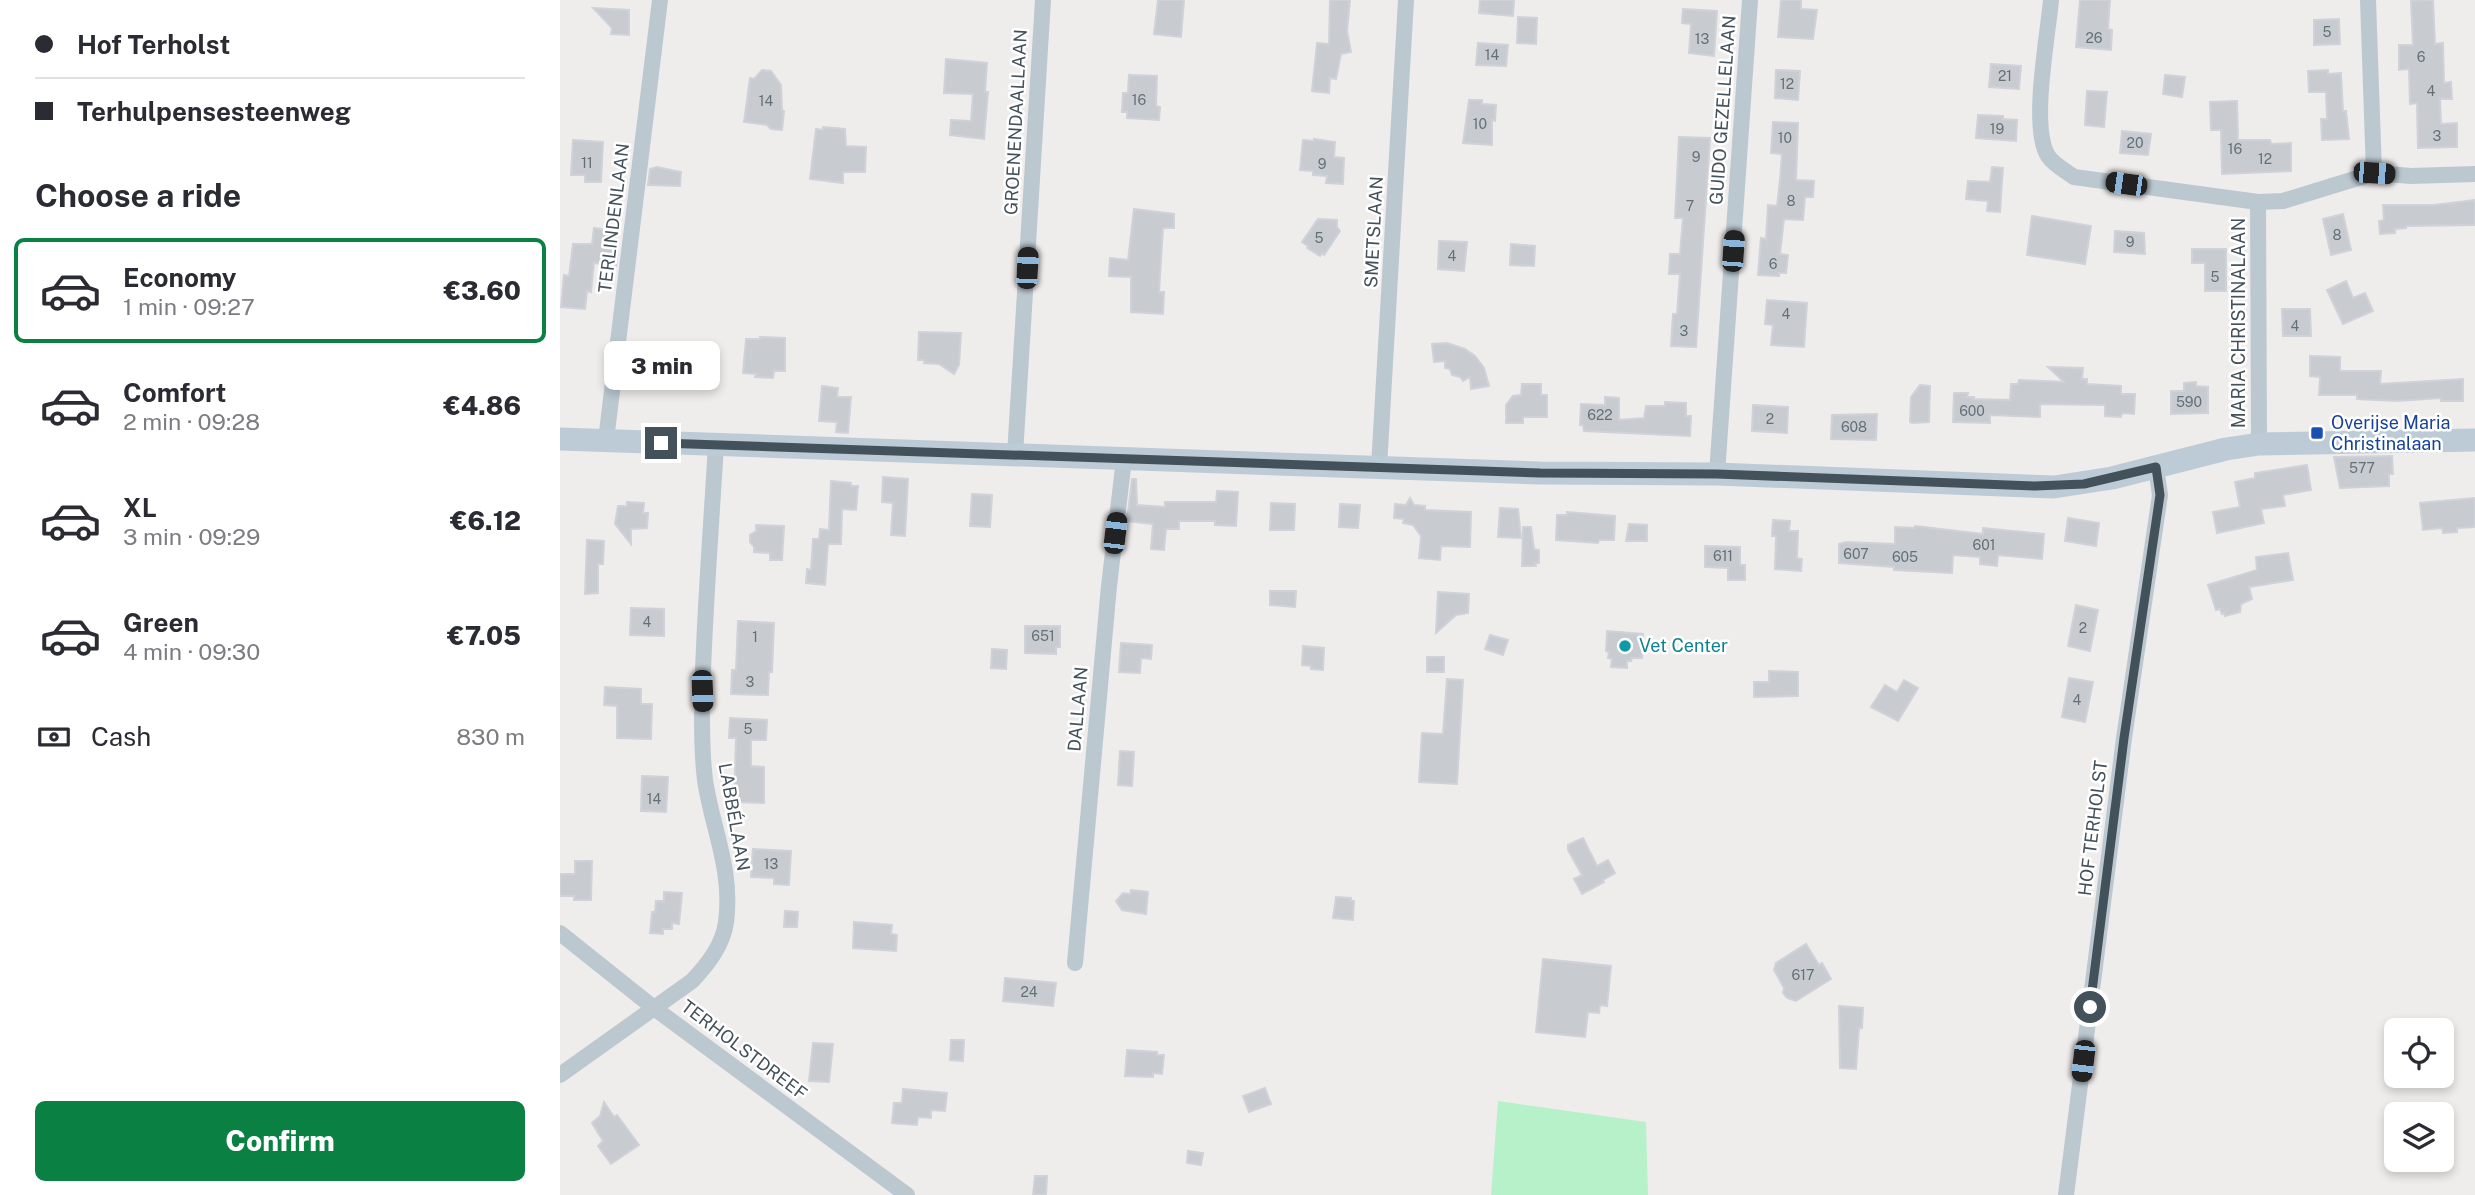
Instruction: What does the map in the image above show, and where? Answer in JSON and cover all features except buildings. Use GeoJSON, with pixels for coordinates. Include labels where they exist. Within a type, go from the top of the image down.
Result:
{"type":"FeatureCollection","features":[{"type":"Feature","properties":{"kind":"main road"},"geometry":{"type":"LineString","coordinates":[[560,439],[1540,473],[1717,474],[2054,487],[2084,484],[2226,449],[2259,444],[2475,440]]}},
{"type":"Feature","properties":{"kind":"street","name":"TERLINDENLAAN"},"geometry":{"type":"LineString","coordinates":[[606,440],[660,0]]}},
{"type":"Feature","properties":{"kind":"street","name":"GROENENDAALLAAN"},"geometry":{"type":"LineString","coordinates":[[1015,455],[1043,0]]}},
{"type":"Feature","properties":{"kind":"street","name":"SMETSLAAN"},"geometry":{"type":"LineString","coordinates":[[1379,467],[1406,0]]}},
{"type":"Feature","properties":{"kind":"street","name":"GUIDO GEZELLELAAN"},"geometry":{"type":"LineString","coordinates":[[1717,474],[1750,0]]}},
{"type":"Feature","properties":{"kind":"street","name":"MARIA CHRISTINALAAN"},"geometry":{"type":"LineString","coordinates":[[2051,0],[2040,117],[2041,141],[2050,159],[2074,177],[2258,202],[2284,201],[2374,173]]}},
{"type":"Feature","properties":{"kind":"street"},"geometry":{"type":"LineString","coordinates":[[2368,0],[2374,173],[2411,176],[2475,174]]}},
{"type":"Feature","properties":{"kind":"street","name":"MARIA CHRISTINALAAN"},"geometry":{"type":"LineString","coordinates":[[2258,202],[2259,444]]}},
{"type":"Feature","properties":{"kind":"street","name":"LABBÉLAAN"},"geometry":{"type":"LineString","coordinates":[[560,1075],[692,981],[718,948],[726,925],[728,897],[721,843],[705,780],[702,691],[716,445]]}},
{"type":"Feature","properties":{"kind":"street","name":"DALLAAN"},"geometry":{"type":"LineString","coordinates":[[1075,962],[1108,586],[1124,459]]}},
{"type":"Feature","properties":{"kind":"street","name":"HOF TERHOLST"},"geometry":{"type":"LineString","coordinates":[[2066,1195],[2124,738],[2160,495],[2156,467]]}},
{"type":"Feature","properties":{"kind":"street","name":"TERHOLSTDREEF"},"geometry":{"type":"LineString","coordinates":[[560,933],[654,1008],[907,1195]]}},
{"type":"Feature","properties":{"kind":"green space"},"geometry":{"type":"Polygon","coordinates":[[[1498,1101],[1646,1122],[1648,1195],[1491,1195],[1498,1101]]]}},
{"type":"Feature","properties":{"kind":"place","name":"Overijse Maria Christinalaan"},"geometry":{"type":"Point","coordinates":[2317,433]}},
{"type":"Feature","properties":{"kind":"place","name":"Vet Center"},"geometry":{"type":"Point","coordinates":[1625,646]}},
{"type":"Feature","properties":{"kind":"route"},"geometry":{"type":"LineString","coordinates":[[661,443],[1540,473],[1717,474],[2054,487],[2084,484],[2156,467],[2160,495],[2124,738],[2090,1007]]}}]}
